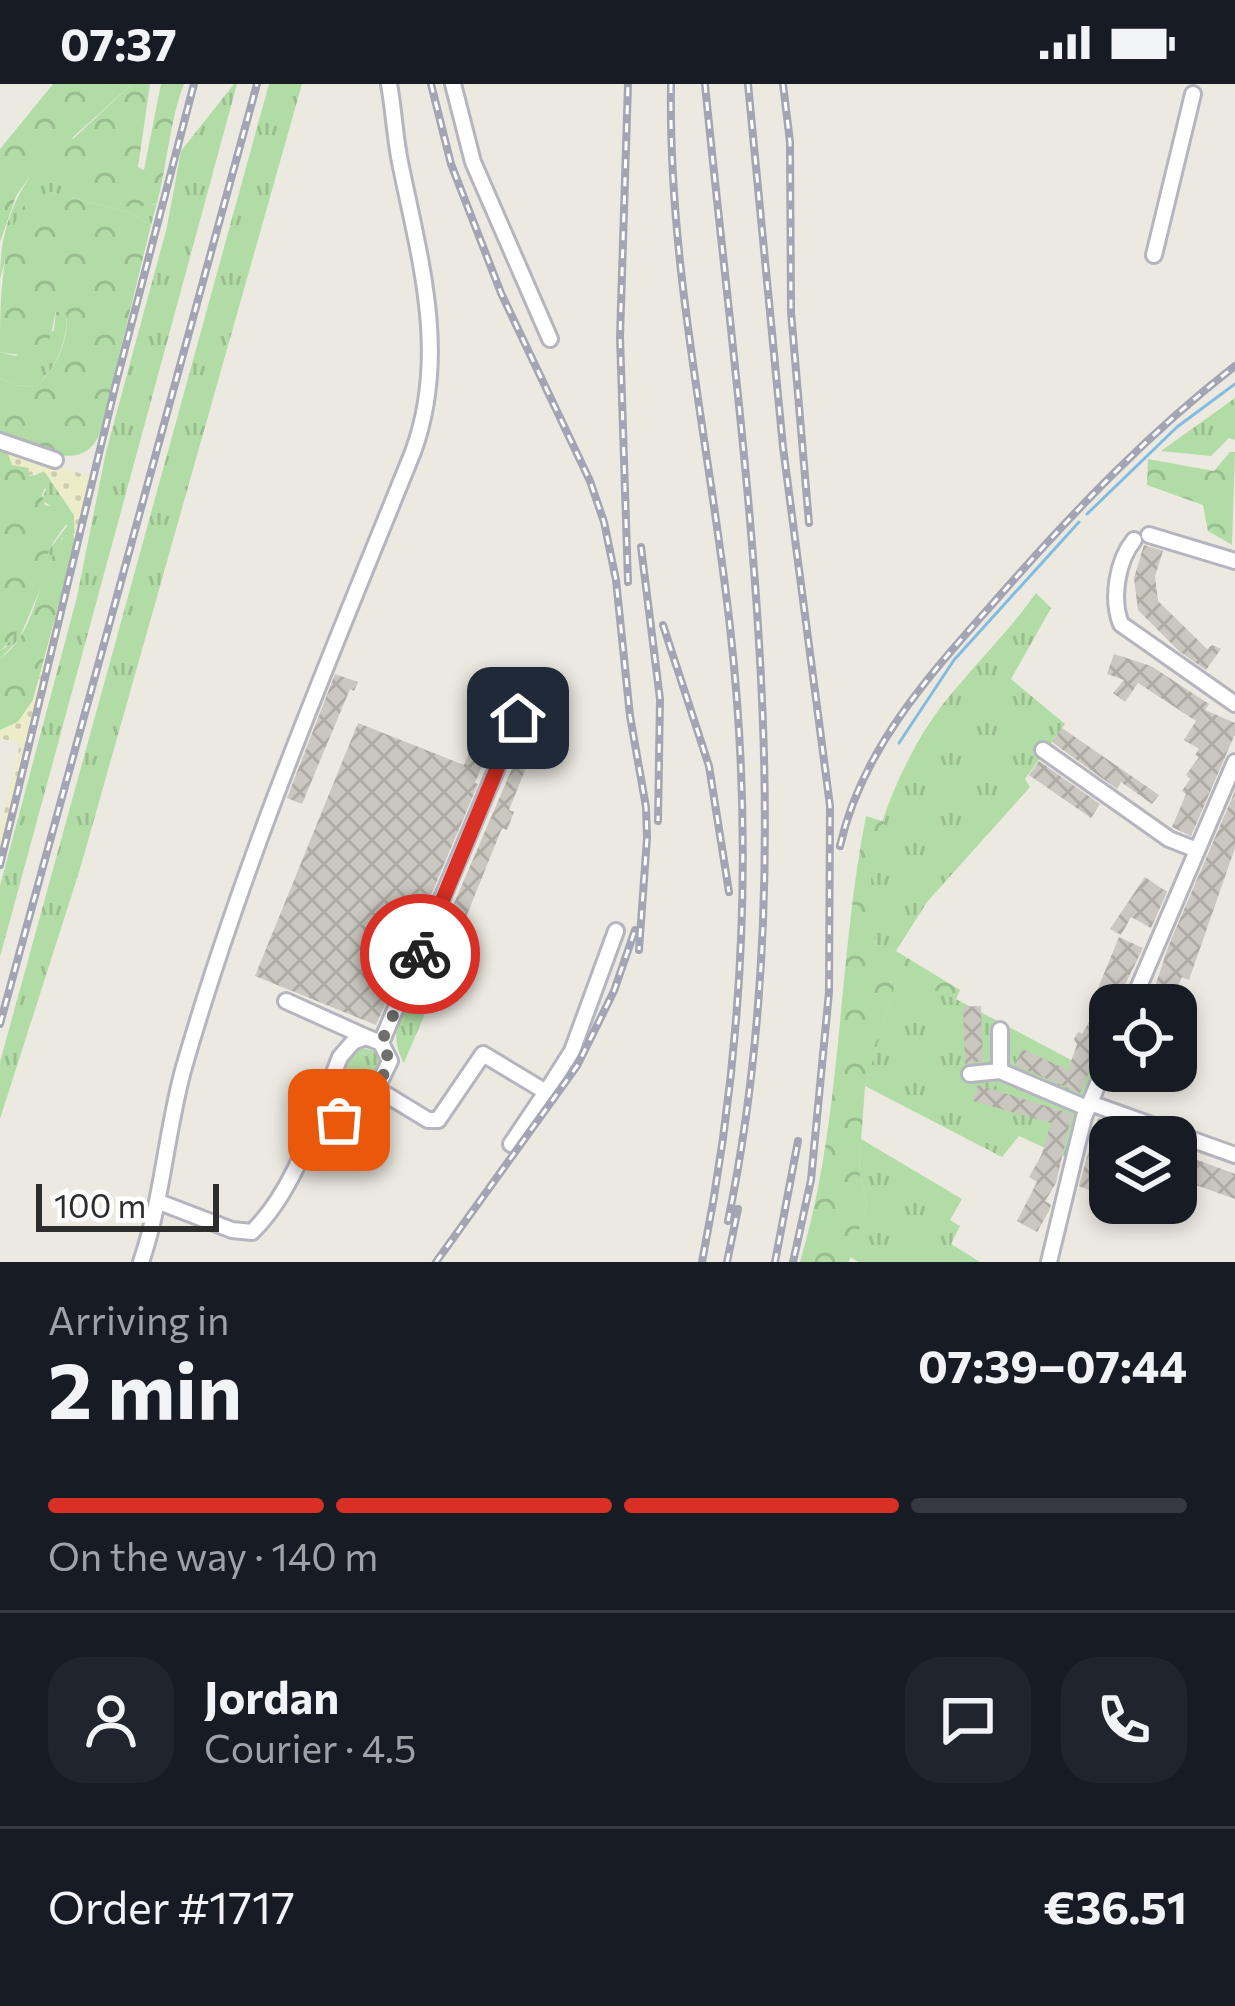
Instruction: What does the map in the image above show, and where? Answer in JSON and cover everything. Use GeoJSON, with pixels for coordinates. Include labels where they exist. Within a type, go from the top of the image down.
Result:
{"type":"FeatureCollection","features":[{"type":"Feature","properties":{"kind":"street"},"geometry":{"type":"LineString","coordinates":[[141,1262],[159,1202],[184,1066],[269,808],[427,408],[431,327],[388,84]]}},
{"type":"Feature","properties":{"kind":"street"},"geometry":{"type":"LineString","coordinates":[[453,84],[473,162],[550,339]]}},
{"type":"Feature","properties":{"kind":"street"},"geometry":{"type":"LineString","coordinates":[[1154,255],[1193,94]]}},
{"type":"Feature","properties":{"kind":"street"},"geometry":{"type":"LineString","coordinates":[[0,441],[55,460]]}},
{"type":"Feature","properties":{"kind":"street"},"geometry":{"type":"LineString","coordinates":[[1235,561],[1142,537],[1120,568],[1117,612],[1121,623],[1235,704]]}},
{"type":"Feature","properties":{"kind":"street"},"geometry":{"type":"LineString","coordinates":[[374,1040],[518,718]]}},
{"type":"Feature","properties":{"kind":"street"},"geometry":{"type":"LineString","coordinates":[[1043,750],[1169,838],[1197,850]]}},
{"type":"Feature","properties":{"kind":"street"},"geometry":{"type":"LineString","coordinates":[[1140,984],[1235,763]]}},
{"type":"Feature","properties":{"kind":"street"},"geometry":{"type":"LineString","coordinates":[[511,1144],[572,1051],[616,931]]}},
{"type":"Feature","properties":{"kind":"street"},"geometry":{"type":"LineString","coordinates":[[286,1001],[374,1040],[390,1061],[377,1089],[303,1148]]}},
{"type":"Feature","properties":{"kind":"street"},"geometry":{"type":"LineString","coordinates":[[1000,1030],[1000,1071]]}},
{"type":"Feature","properties":{"kind":"street"},"geometry":{"type":"LineString","coordinates":[[159,1202],[232,1230],[252,1232],[275,1204],[340,1057],[353,1042],[374,1040]]}},
{"type":"Feature","properties":{"kind":"street"},"geometry":{"type":"LineString","coordinates":[[377,1089],[424,1118],[438,1120],[483,1054],[546,1092]]}},
{"type":"Feature","properties":{"kind":"street"},"geometry":{"type":"LineString","coordinates":[[970,1074],[1000,1071],[1235,1155]]}},
{"type":"Feature","properties":{"kind":"street"},"geometry":{"type":"LineString","coordinates":[[1049,1262],[1094,1092]]}},
{"type":"Feature","properties":{"kind":"green space"},"geometry":{"type":"Polygon","coordinates":[[[53,84],[114,84],[28,179],[16,196],[0,242],[0,149],[53,84]]]}},
{"type":"Feature","properties":{"kind":"green space"},"geometry":{"type":"Polygon","coordinates":[[[114,84],[132,84],[72,138],[153,205],[157,203],[151,225],[131,213],[51,192],[14,228],[0,279],[2,247],[20,193],[52,149],[114,84]]]}},
{"type":"Feature","properties":{"kind":"green space"},"geometry":{"type":"Polygon","coordinates":[[[132,84],[150,84],[138,167],[144,170],[161,84],[184,84],[157,203],[143,206],[91,198],[65,180],[59,167],[60,151],[132,84]]]}},
{"type":"Feature","properties":{"kind":"green space"},"geometry":{"type":"Polygon","coordinates":[[[234,84],[0,957],[0,886],[77,597],[106,452],[167,227],[181,151],[234,84]]]}},
{"type":"Feature","properties":{"kind":"green space"},"geometry":{"type":"Polygon","coordinates":[[[269,84],[302,84],[80,869],[0,1119],[0,1062],[269,84]]]}},
{"type":"Feature","properties":{"kind":"green space"},"geometry":{"type":"Polygon","coordinates":[[[51,192],[131,213],[151,225],[101,429],[94,444],[72,456],[0,435],[0,378],[35,387],[55,364],[65,335],[67,315],[56,311],[47,352],[40,358],[0,352],[3,275],[11,236],[25,204],[51,192]]]}},
{"type":"Feature","properties":{"kind":"green space"},"geometry":{"type":"Polygon","coordinates":[[[56,311],[67,315],[65,335],[59,355],[42,380],[35,387],[0,378],[0,352],[16,356],[54,330],[56,311]]]}},
{"type":"Feature","properties":{"kind":"green space"},"geometry":{"type":"Polygon","coordinates":[[[1235,398],[1235,440],[1229,438],[1211,456],[1161,451],[1235,398]]]}},
{"type":"Feature","properties":{"kind":"green space"},"geometry":{"type":"Polygon","coordinates":[[[0,446],[29,468],[29,476],[43,474],[45,505],[65,509],[70,517],[50,549],[19,629],[0,651],[0,446]]]}},
{"type":"Feature","properties":{"kind":"green space"},"geometry":{"type":"Polygon","coordinates":[[[1235,452],[1232,545],[1208,531],[1203,505],[1147,485],[1148,459],[1214,471],[1235,452]]]}},
{"type":"Feature","properties":{"kind":"green space"},"geometry":{"type":"Polygon","coordinates":[[[44,471],[74,515],[76,538],[75,533],[62,538],[19,639],[0,659],[49,550],[67,526],[42,500],[46,489],[32,477],[44,471]]]}},
{"type":"Feature","properties":{"kind":"green space"},"geometry":{"type":"Polygon","coordinates":[[[73,532],[75,544],[33,700],[18,722],[0,730],[0,659],[23,632],[57,548],[73,532]]]}},
{"type":"Feature","properties":{"kind":"green space"},"geometry":{"type":"Polygon","coordinates":[[[1036,593],[1051,608],[1011,679],[1065,724],[1025,779],[1030,787],[927,902],[896,951],[876,946],[873,859],[894,790],[940,708],[1036,593]]]}},
{"type":"Feature","properties":{"kind":"green space"},"geometry":{"type":"Polygon","coordinates":[[[866,816],[885,822],[871,879],[876,945],[896,951],[960,990],[956,999],[898,975],[865,1086],[859,1170],[867,1204],[849,1262],[800,1262],[824,1152],[866,816]]]}},
{"type":"Feature","properties":{"kind":"green space"},"geometry":{"type":"Polygon","coordinates":[[[427,950],[448,959],[404,1063],[396,1035],[398,1021],[427,950]]]}},
{"type":"Feature","properties":{"kind":"green space"},"geometry":{"type":"Polygon","coordinates":[[[898,974],[937,989],[1089,1069],[1067,1158],[1019,1136],[1002,1157],[865,1086],[898,974]]]}},
{"type":"Feature","properties":{"kind":"green space"},"geometry":{"type":"Polygon","coordinates":[[[359,1047],[378,1052],[377,1073],[359,1099],[332,1117],[325,1112],[344,1058],[359,1047]]]}},
{"type":"Feature","properties":{"kind":"green space"},"geometry":{"type":"Polygon","coordinates":[[[861,1139],[962,1199],[950,1220],[960,1226],[951,1244],[980,1262],[858,1262],[850,1257],[867,1204],[859,1170],[861,1139]]]}},
{"type":"Feature","properties":{"kind":"sand"},"geometry":{"type":"Polygon","coordinates":[[[0,446],[88,476],[90,488],[0,853],[0,831],[20,744],[0,738],[0,730],[18,722],[33,700],[75,544],[74,515],[49,476],[43,471],[28,476],[29,468],[12,465],[0,446]]]}},
{"type":"Feature","properties":{"kind":"building"},"geometry":{"type":"Polygon","coordinates":[[[1144,545],[1163,551],[1155,576],[1158,601],[1207,649],[1212,645],[1221,649],[1206,670],[1179,651],[1138,610],[1134,578],[1144,545]]]}},
{"type":"Feature","properties":{"kind":"building"},"geometry":{"type":"Polygon","coordinates":[[[1114,654],[1151,666],[1209,704],[1205,710],[1235,723],[1235,734],[1191,836],[1172,827],[1186,794],[1182,791],[1190,779],[1186,775],[1199,757],[1195,755],[1199,749],[1184,740],[1196,721],[1138,683],[1125,702],[1113,693],[1124,680],[1107,674],[1114,654]]]}},
{"type":"Feature","properties":{"kind":"building"},"geometry":{"type":"Polygon","coordinates":[[[335,674],[358,682],[354,691],[350,689],[302,804],[287,798],[335,674]]]}},
{"type":"Feature","properties":{"kind":"building"},"geometry":{"type":"Polygon","coordinates":[[[534,704],[545,707],[509,810],[514,812],[507,830],[502,828],[456,942],[440,936],[523,743],[534,704]]]}},
{"type":"Feature","properties":{"kind":"building"},"geometry":{"type":"Polygon","coordinates":[[[485,712],[501,719],[376,1025],[255,976],[358,723],[464,765],[485,712]]]}},
{"type":"Feature","properties":{"kind":"building"},"geometry":{"type":"Polygon","coordinates":[[[1062,728],[1159,795],[1152,804],[1121,782],[1117,789],[1052,742],[1062,728]]]}},
{"type":"Feature","properties":{"kind":"building"},"geometry":{"type":"Polygon","coordinates":[[[1039,761],[1100,804],[1091,818],[1029,775],[1039,761]]]}},
{"type":"Feature","properties":{"kind":"building"},"geometry":{"type":"Polygon","coordinates":[[[1235,791],[1235,848],[1189,980],[1182,977],[1179,984],[1156,984],[1235,791]]]}},
{"type":"Feature","properties":{"kind":"building"},"geometry":{"type":"Polygon","coordinates":[[[1145,877],[1167,892],[1151,928],[1131,917],[1121,935],[1110,929],[1145,877]]]}},
{"type":"Feature","properties":{"kind":"building"},"geometry":{"type":"Polygon","coordinates":[[[1119,937],[1143,948],[1125,984],[1100,984],[1119,937]]]}},
{"type":"Feature","properties":{"kind":"building"},"geometry":{"type":"Polygon","coordinates":[[[981,1006],[983,1061],[965,1064],[963,1007],[981,1006]]]}},
{"type":"Feature","properties":{"kind":"building"},"geometry":{"type":"Polygon","coordinates":[[[1089,1022],[1089,1073],[1080,1093],[1015,1065],[1022,1049],[1068,1070],[1077,1045],[1074,1039],[1078,1032],[1082,1034],[1089,1022]]]}},
{"type":"Feature","properties":{"kind":"building"},"geometry":{"type":"Polygon","coordinates":[[[978,1085],[1072,1114],[1056,1183],[1045,1201],[1051,1205],[1037,1232],[1017,1221],[1037,1182],[1029,1177],[1051,1123],[973,1101],[978,1085]]]}},
{"type":"Feature","properties":{"kind":"building"},"geometry":{"type":"Polygon","coordinates":[[[1089,1150],[1089,1190],[1079,1186],[1089,1150]]]}},
{"type":"Feature","properties":{"kind":"building"},"geometry":{"type":"Polygon","coordinates":[[[1197,1160],[1235,1174],[1235,1199],[1197,1185],[1197,1160]]]}},
{"type":"Feature","properties":{"kind":"waterway"},"geometry":{"type":"LineString","coordinates":[[1087,514],[1177,427],[1235,384]]}},
{"type":"Feature","properties":{"kind":"waterway"},"geometry":{"type":"LineString","coordinates":[[899,743],[954,660],[1079,522]]}},
{"type":"Feature","properties":{"kind":"railway"},"geometry":{"type":"LineString","coordinates":[[0,865],[116,383],[194,84]]}},
{"type":"Feature","properties":{"kind":"railway"},"geometry":{"type":"LineString","coordinates":[[0,1024],[257,84]]}},
{"type":"Feature","properties":{"kind":"railway"},"geometry":{"type":"LineString","coordinates":[[431,84],[451,164],[501,293],[590,481],[604,522],[646,807],[639,950]]}},
{"type":"Feature","properties":{"kind":"railway"},"geometry":{"type":"LineString","coordinates":[[628,84],[620,337],[628,582]]}},
{"type":"Feature","properties":{"kind":"railway"},"geometry":{"type":"LineString","coordinates":[[671,84],[676,221],[730,627],[742,787],[736,1025],[702,1262]]}},
{"type":"Feature","properties":{"kind":"railway"},"geometry":{"type":"LineString","coordinates":[[705,84],[749,510],[765,795],[763,937],[751,1079],[728,1221]]}},
{"type":"Feature","properties":{"kind":"railway"},"geometry":{"type":"LineString","coordinates":[[748,84],[783,447],[830,806],[829,992],[811,1180],[793,1262]]}},
{"type":"Feature","properties":{"kind":"railway"},"geometry":{"type":"LineString","coordinates":[[783,84],[790,142],[791,312],[809,523]]}},
{"type":"Feature","properties":{"kind":"railway"},"geometry":{"type":"LineString","coordinates":[[840,846],[866,774],[928,679],[1085,502],[1235,366]]}},
{"type":"Feature","properties":{"kind":"railway"},"geometry":{"type":"LineString","coordinates":[[641,547],[660,699],[658,821]]}},
{"type":"Feature","properties":{"kind":"railway"},"geometry":{"type":"LineString","coordinates":[[663,625],[709,766],[729,892]]}},
{"type":"Feature","properties":{"kind":"railway"},"geometry":{"type":"LineString","coordinates":[[436,1262],[577,1066],[614,991],[635,930]]}},
{"type":"Feature","properties":{"kind":"railway"},"geometry":{"type":"LineString","coordinates":[[775,1262],[798,1141]]}},
{"type":"Feature","properties":{"kind":"railway"},"geometry":{"type":"LineString","coordinates":[[727,1262],[738,1209]]}},
{"type":"Feature","properties":{"kind":"way so far"},"geometry":{"type":"LineString","coordinates":[[339,1120],[377,1089],[390,1061],[381,1043],[420,954]]}},
{"type":"Feature","properties":{"kind":"route"},"geometry":{"type":"LineString","coordinates":[[420,954],[518,718]]}}]}
